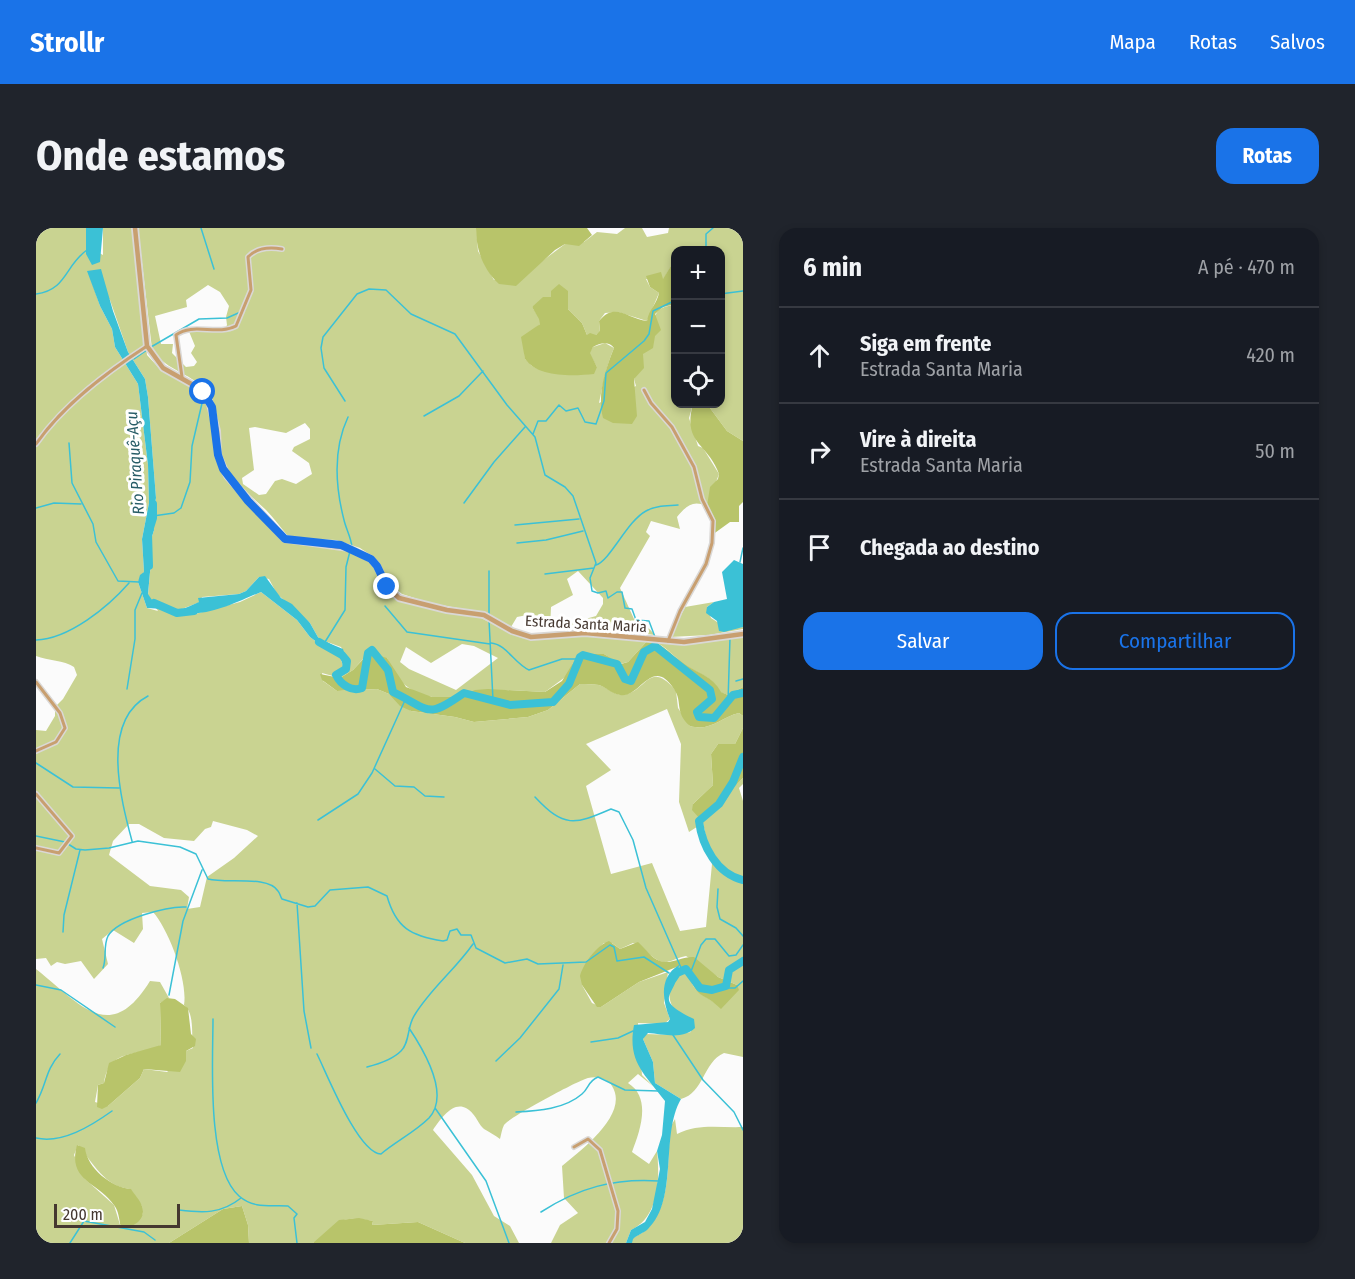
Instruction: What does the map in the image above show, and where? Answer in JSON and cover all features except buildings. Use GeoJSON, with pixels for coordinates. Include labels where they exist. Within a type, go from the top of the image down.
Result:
{"type":"FeatureCollection","features":[{"type":"Feature","properties":{"kind":"street"},"geometry":{"type":"LineString","coordinates":[[36,444],[55,422],[122,362],[147,346],[135,228]]}},
{"type":"Feature","properties":{"kind":"street"},"geometry":{"type":"LineString","coordinates":[[183,379],[176,335],[185,330],[225,331],[236,326],[251,290],[248,257],[253,252],[267,248],[282,249]]}},
{"type":"Feature","properties":{"kind":"street","name":"Estrada Santa Maria"},"geometry":{"type":"LineString","coordinates":[[147,346],[163,368],[203,392],[209,400],[217,431],[218,455],[227,476],[285,539],[349,548],[371,559],[387,587],[399,598],[439,608],[484,615],[522,635],[531,637],[585,633],[668,641],[701,641],[743,634]]}},
{"type":"Feature","properties":{"kind":"street"},"geometry":{"type":"LineString","coordinates":[[644,390],[651,403],[672,427],[694,467],[702,499],[713,521],[712,543],[705,564],[680,611],[668,641]]}},
{"type":"Feature","properties":{"kind":"street"},"geometry":{"type":"LineString","coordinates":[[36,682],[60,713],[65,728],[56,742],[36,751]]}},
{"type":"Feature","properties":{"kind":"street"},"geometry":{"type":"LineString","coordinates":[[36,794],[70,831],[72,837],[59,853],[36,848]]}},
{"type":"Feature","properties":{"kind":"street"},"geometry":{"type":"LineString","coordinates":[[574,1147],[588,1138],[600,1150],[618,1211],[617,1229],[609,1243]]}},
{"type":"Feature","properties":{"kind":"green space"},"geometry":{"type":"Polygon","coordinates":[[[36,228],[86,228],[86,246],[103,255],[103,228],[132,228],[147,355],[159,368],[194,388],[203,396],[210,412],[215,452],[223,472],[235,490],[285,541],[342,548],[358,553],[371,562],[387,590],[404,601],[429,609],[481,618],[519,636],[582,634],[648,640],[628,662],[620,664],[604,654],[573,663],[568,675],[545,692],[507,690],[463,693],[449,698],[433,697],[418,693],[405,685],[387,658],[363,659],[353,670],[340,678],[322,673],[323,681],[337,691],[377,689],[389,694],[411,711],[474,722],[528,717],[548,710],[580,684],[599,685],[621,695],[636,690],[653,677],[659,677],[667,681],[676,691],[678,708],[690,726],[710,726],[739,713],[743,716],[743,728],[735,744],[718,744],[711,754],[713,785],[693,804],[707,810],[743,778],[743,784],[739,788],[743,801],[743,1057],[724,1053],[717,1057],[694,1091],[681,1099],[655,1083],[653,1062],[643,1039],[645,1034],[675,1035],[691,1032],[675,1011],[670,1000],[669,994],[679,965],[689,971],[695,988],[716,1004],[737,985],[718,977],[686,956],[663,962],[633,943],[620,949],[612,943],[604,943],[596,951],[582,985],[592,1003],[601,1007],[639,982],[668,972],[664,1003],[670,1019],[664,1024],[638,1023],[642,1075],[654,1087],[638,1074],[628,1083],[640,1097],[642,1106],[641,1125],[632,1152],[649,1164],[657,1151],[658,1173],[656,1196],[652,1207],[640,1224],[631,1230],[626,1243],[551,1243],[560,1225],[578,1213],[564,1198],[562,1166],[600,1131],[609,1120],[614,1108],[616,1097],[612,1086],[605,1079],[595,1077],[572,1085],[508,1121],[504,1125],[500,1139],[484,1129],[473,1114],[461,1107],[456,1107],[445,1114],[433,1130],[472,1175],[494,1216],[510,1226],[519,1243],[465,1243],[418,1222],[372,1225],[373,1221],[349,1219],[338,1223],[313,1243],[249,1243],[248,1225],[242,1206],[223,1209],[169,1243],[36,1243],[36,969],[67,995],[94,1012],[108,1015],[122,1011],[135,1001],[150,981],[160,982],[169,998],[160,1003],[161,1045],[125,1055],[112,1064],[104,1083],[98,1085],[95,1102],[108,1106],[140,1078],[144,1069],[167,1072],[185,1056],[186,1051],[193,1048],[190,1013],[184,1005],[183,983],[176,956],[165,931],[153,912],[142,913],[143,929],[134,943],[113,930],[102,939],[108,964],[94,979],[81,961],[65,964],[57,962],[51,966],[46,958],[36,959],[36,730],[46,731],[55,716],[55,707],[63,699],[77,675],[74,667],[70,665],[36,656],[36,228]],[[88,271],[100,306],[112,329],[115,347],[138,384],[148,465],[149,503],[142,539],[144,572],[138,582],[147,608],[158,611],[148,595],[151,561],[148,549],[154,530],[152,519],[156,498],[145,379],[128,352],[110,300],[88,271]],[[259,577],[246,591],[239,594],[202,597],[200,602],[182,609],[188,614],[195,614],[240,602],[261,592],[297,620],[310,637],[322,646],[339,653],[344,669],[347,658],[341,647],[319,639],[310,623],[277,594],[269,579],[259,577]],[[462,644],[431,663],[406,647],[400,662],[409,669],[456,690],[498,658],[474,646],[462,644]],[[667,709],[586,744],[611,770],[586,786],[611,874],[652,863],[680,931],[706,927],[712,864],[703,823],[689,832],[679,802],[681,744],[667,709]],[[213,821],[211,827],[205,829],[194,841],[164,838],[139,824],[129,824],[113,841],[109,855],[150,886],[181,890],[189,897],[187,909],[200,907],[207,877],[234,858],[258,836],[247,830],[213,821]],[[78,1145],[74,1155],[85,1179],[114,1205],[121,1228],[143,1214],[142,1206],[130,1189],[113,1184],[107,1179],[78,1145]]]}},
{"type":"Feature","properties":{"kind":"green space"},"geometry":{"type":"Polygon","coordinates":[[[138,228],[476,228],[478,251],[494,280],[541,262],[565,244],[584,242],[597,232],[617,234],[625,228],[642,228],[647,237],[668,233],[669,228],[743,228],[743,441],[727,431],[710,408],[725,408],[725,246],[671,246],[671,266],[663,280],[646,279],[650,287],[659,293],[647,321],[618,312],[605,313],[599,321],[600,332],[596,335],[587,335],[582,323],[568,309],[568,291],[532,307],[540,319],[540,324],[529,336],[525,348],[525,359],[540,369],[559,372],[597,367],[589,353],[593,347],[605,343],[614,348],[599,403],[636,386],[634,379],[653,320],[657,312],[671,305],[671,408],[692,408],[689,418],[698,446],[703,448],[719,474],[707,506],[690,505],[677,517],[680,529],[651,521],[646,532],[650,536],[620,588],[634,619],[642,621],[655,635],[600,628],[556,630],[564,625],[596,616],[603,604],[603,598],[578,571],[567,579],[573,595],[551,607],[550,629],[539,628],[539,620],[527,615],[517,617],[511,627],[485,613],[430,603],[402,594],[391,585],[375,558],[360,548],[336,540],[295,538],[287,535],[228,470],[221,453],[217,415],[209,394],[196,381],[158,357],[152,349],[138,228]],[[208,285],[186,300],[187,307],[155,316],[161,344],[173,344],[172,353],[186,367],[194,366],[197,362],[191,353],[195,346],[188,329],[225,329],[227,325],[226,317],[229,306],[220,292],[208,285]],[[305,423],[286,433],[249,428],[254,470],[242,478],[243,484],[259,495],[266,494],[275,481],[282,479],[296,484],[312,474],[309,463],[292,451],[294,447],[310,439],[310,429],[305,423]]]}},
{"type":"Feature","properties":{"kind":"green space"},"geometry":{"type":"Polygon","coordinates":[[[476,228],[587,228],[592,235],[579,246],[565,244],[555,250],[516,286],[499,284],[489,272],[479,251],[476,228]]]}},
{"type":"Feature","properties":{"kind":"green space"},"geometry":{"type":"Polygon","coordinates":[[[671,266],[671,305],[663,307],[655,314],[661,330],[655,336],[653,348],[643,354],[644,368],[634,379],[637,416],[632,424],[613,423],[603,418],[601,392],[614,348],[610,344],[593,347],[590,353],[597,367],[594,374],[547,373],[538,370],[525,359],[521,337],[540,324],[532,307],[543,297],[551,297],[551,291],[559,284],[568,291],[568,309],[582,323],[587,335],[590,333],[596,335],[600,331],[599,321],[611,312],[647,321],[659,293],[650,287],[646,276],[661,272],[663,279],[671,266]]]}},
{"type":"Feature","properties":{"kind":"green space"},"geometry":{"type":"Polygon","coordinates":[[[692,408],[710,408],[727,431],[743,441],[743,502],[739,506],[739,522],[730,522],[712,535],[712,515],[707,506],[710,487],[718,479],[719,474],[709,456],[693,436],[692,408]]]}},
{"type":"Feature","properties":{"kind":"green space"},"geometry":{"type":"Polygon","coordinates":[[[714,602],[707,607],[711,618],[728,629],[743,627],[743,629],[709,635],[670,637],[685,607],[714,602]]]}},
{"type":"Feature","properties":{"kind":"green space"},"geometry":{"type":"Polygon","coordinates":[[[743,635],[743,687],[728,695],[720,692],[708,678],[682,663],[655,642],[699,643],[743,635]]]}},
{"type":"Feature","properties":{"kind":"green space"},"geometry":{"type":"Polygon","coordinates":[[[648,640],[663,647],[683,663],[709,678],[721,692],[728,695],[743,687],[743,716],[739,713],[710,726],[690,726],[680,712],[674,689],[659,676],[646,681],[634,691],[620,695],[599,685],[580,684],[548,710],[528,717],[474,722],[411,711],[400,706],[389,694],[377,689],[337,691],[322,680],[320,674],[340,678],[353,670],[367,655],[374,654],[387,658],[406,687],[432,697],[457,697],[475,690],[488,689],[545,692],[562,681],[573,663],[582,654],[604,654],[621,664],[628,662],[648,640]]]}},
{"type":"Feature","properties":{"kind":"green space"},"geometry":{"type":"Polygon","coordinates":[[[743,728],[743,778],[700,819],[692,810],[693,804],[713,785],[711,754],[718,744],[735,744],[743,728]]]}},
{"type":"Feature","properties":{"kind":"green space"},"geometry":{"type":"Polygon","coordinates":[[[609,941],[620,949],[638,942],[654,958],[664,962],[694,957],[718,977],[737,985],[739,990],[721,1009],[697,991],[689,971],[679,966],[639,982],[601,1007],[597,1007],[582,985],[580,976],[591,956],[600,946],[609,941]]]}},
{"type":"Feature","properties":{"kind":"green space"},"geometry":{"type":"Polygon","coordinates":[[[167,998],[175,999],[188,1008],[191,1034],[196,1039],[195,1046],[186,1051],[186,1061],[180,1072],[144,1069],[140,1078],[108,1106],[102,1109],[97,1107],[98,1085],[104,1083],[109,1063],[126,1055],[161,1045],[160,1003],[167,998]]]}},
{"type":"Feature","properties":{"kind":"green space"},"geometry":{"type":"Polygon","coordinates":[[[675,1119],[677,1134],[701,1127],[743,1127],[743,1243],[632,1243],[632,1239],[648,1228],[661,1205],[667,1179],[671,1126],[675,1119]]]}},
{"type":"Feature","properties":{"kind":"green space"},"geometry":{"type":"Polygon","coordinates":[[[77,1145],[85,1148],[90,1163],[102,1176],[116,1185],[131,1189],[142,1206],[142,1215],[138,1222],[130,1227],[121,1228],[114,1205],[80,1174],[75,1157],[77,1145]]]}},
{"type":"Feature","properties":{"kind":"green space"},"geometry":{"type":"Polygon","coordinates":[[[242,1206],[248,1225],[249,1243],[169,1243],[223,1209],[242,1206]]]}},
{"type":"Feature","properties":{"kind":"green space"},"geometry":{"type":"Polygon","coordinates":[[[359,1218],[373,1221],[372,1225],[418,1222],[465,1243],[313,1243],[339,1220],[359,1218]]]}},
{"type":"Feature","properties":{"kind":"water"},"geometry":{"type":"Polygon","coordinates":[[[86,228],[103,228],[100,262],[92,265],[86,254],[86,228]]]}},
{"type":"Feature","properties":{"kind":"water"},"geometry":{"type":"Polygon","coordinates":[[[101,269],[128,352],[145,379],[156,498],[152,519],[154,530],[148,549],[151,561],[148,594],[152,600],[162,603],[164,609],[147,608],[138,582],[140,575],[144,572],[142,539],[149,503],[148,465],[138,384],[115,347],[112,329],[100,306],[87,271],[101,269]]]}},
{"type":"Feature","properties":{"kind":"water"},"geometry":{"type":"Polygon","coordinates":[[[734,560],[743,564],[743,627],[724,632],[719,631],[717,621],[706,613],[707,607],[714,602],[727,599],[722,572],[734,560]]]}},
{"type":"Feature","properties":{"kind":"water"},"geometry":{"type":"Polygon","coordinates":[[[265,576],[281,598],[292,604],[310,623],[319,639],[343,649],[347,661],[344,669],[339,653],[322,646],[310,637],[297,620],[261,592],[210,611],[189,613],[181,610],[199,602],[198,598],[239,594],[246,591],[259,577],[265,576]]]}},
{"type":"Feature","properties":{"kind":"water"},"geometry":{"type":"Polygon","coordinates":[[[679,965],[678,976],[669,1001],[680,1012],[694,1019],[695,1028],[679,1035],[648,1033],[643,1039],[653,1062],[655,1083],[681,1099],[671,1130],[667,1184],[657,1216],[648,1229],[633,1239],[632,1243],[626,1243],[631,1230],[645,1222],[652,1209],[660,1169],[657,1151],[662,1135],[665,1101],[639,1067],[635,1058],[634,1025],[668,1022],[670,1019],[664,997],[665,982],[679,965]]]}},
{"type":"Feature","properties":{"kind":"waterway"},"geometry":{"type":"LineString","coordinates":[[201,228],[214,269]]}},
{"type":"Feature","properties":{"kind":"waterway"},"geometry":{"type":"LineString","coordinates":[[706,246],[706,234],[713,228]]}},
{"type":"Feature","properties":{"kind":"waterway"},"geometry":{"type":"LineString","coordinates":[[36,294],[54,288],[87,250]]}},
{"type":"Feature","properties":{"kind":"waterway"},"geometry":{"type":"LineString","coordinates":[[345,401],[324,368],[321,348],[323,337],[357,294],[369,289],[386,290],[411,314],[455,334],[507,405],[535,437],[545,475],[565,487],[573,496],[596,563],[590,578],[592,591],[598,593],[606,591],[608,598],[617,592],[622,592],[625,608],[632,609],[636,620],[649,621],[655,637]]}},
{"type":"Feature","properties":{"kind":"waterway"},"geometry":{"type":"LineString","coordinates":[[725,293],[743,291]]}},
{"type":"Feature","properties":{"kind":"waterway"},"geometry":{"type":"LineString","coordinates":[[533,434],[538,421],[546,421],[559,405],[566,411],[578,408],[585,422],[596,424],[604,401],[606,373],[644,341],[649,334],[653,311],[671,302]]}},
{"type":"Feature","properties":{"kind":"waterway"},"geometry":{"type":"LineString","coordinates":[[151,347],[199,319],[227,318],[245,310]]}},
{"type":"Feature","properties":{"kind":"waterway"},"geometry":{"type":"LineString","coordinates":[[134,359],[147,350]]}},
{"type":"Feature","properties":{"kind":"waterway"},"geometry":{"type":"LineString","coordinates":[[424,416],[459,396],[483,371]]}},
{"type":"Feature","properties":{"kind":"waterway"},"geometry":{"type":"LineString","coordinates":[[153,516],[174,513],[181,508],[190,482],[192,446],[203,399]]}},
{"type":"Feature","properties":{"kind":"waterway"},"geometry":{"type":"LineString","coordinates":[[348,417],[340,442],[337,480],[341,507],[352,547]]}},
{"type":"Feature","properties":{"kind":"waterway"},"geometry":{"type":"LineString","coordinates":[[464,503],[494,462],[525,427]]}},
{"type":"Feature","properties":{"kind":"waterway"},"geometry":{"type":"LineString","coordinates":[[69,443],[72,483],[93,524],[96,542],[118,581],[139,582]]}},
{"type":"Feature","properties":{"kind":"waterway"},"geometry":{"type":"LineString","coordinates":[[36,508],[54,503],[81,504]]}},
{"type":"Feature","properties":{"kind":"waterway","name":"Rio Piraquê-Açu"},"geometry":{"type":"LineString","coordinates":[[149,566],[148,534],[153,518],[153,504]]}},
{"type":"Feature","properties":{"kind":"waterway"},"geometry":{"type":"LineString","coordinates":[[596,565],[607,556],[639,516],[654,508],[678,505]]}},
{"type":"Feature","properties":{"kind":"waterway"},"geometry":{"type":"LineString","coordinates":[[515,525],[579,519]]}},
{"type":"Feature","properties":{"kind":"waterway"},"geometry":{"type":"LineString","coordinates":[[517,543],[546,540],[583,531]]}},
{"type":"Feature","properties":{"kind":"waterway"},"geometry":{"type":"LineString","coordinates":[[740,562],[743,548]]}},
{"type":"Feature","properties":{"kind":"waterway"},"geometry":{"type":"LineString","coordinates":[[325,642],[345,610],[346,567],[350,551]]}},
{"type":"Feature","properties":{"kind":"waterway"},"geometry":{"type":"LineString","coordinates":[[545,574],[594,568]]}},
{"type":"Feature","properties":{"kind":"waterway"},"geometry":{"type":"LineString","coordinates":[[489,571],[489,616]]}},
{"type":"Feature","properties":{"kind":"waterway"},"geometry":{"type":"LineString","coordinates":[[36,640],[62,634],[74,628],[99,611],[129,583]]}},
{"type":"Feature","properties":{"kind":"waterway"},"geometry":{"type":"LineString","coordinates":[[127,689],[135,639],[135,610],[142,593]]}},
{"type":"Feature","properties":{"kind":"waterway","name":"Rio Piraquê-Açu"},"geometry":{"type":"LineString","coordinates":[[154,603],[177,613],[194,611]]}},
{"type":"Feature","properties":{"kind":"waterway"},"geometry":{"type":"LineString","coordinates":[[385,606],[407,632],[490,644]]}},
{"type":"Feature","properties":{"kind":"waterway"},"geometry":{"type":"LineString","coordinates":[[489,620],[493,700]]}},
{"type":"Feature","properties":{"kind":"waterway"},"geometry":{"type":"LineString","coordinates":[[728,702],[730,638]]}},
{"type":"Feature","properties":{"kind":"waterway","name":"Rio Piraquê-Açu"},"geometry":{"type":"LineString","coordinates":[[319,642],[342,655],[347,661],[346,669],[336,675],[347,687],[362,688],[368,653],[372,650],[388,670],[393,692],[429,709],[442,706],[464,693],[510,705],[553,702],[569,684],[580,657],[583,655],[617,664],[625,679],[631,681],[644,652],[655,646],[710,690],[712,699],[697,712],[699,717],[714,718],[733,695],[743,693]]}},
{"type":"Feature","properties":{"kind":"waterway"},"geometry":{"type":"LineString","coordinates":[[491,643],[506,650],[529,670],[562,659],[579,659]]}},
{"type":"Feature","properties":{"kind":"waterway"},"geometry":{"type":"LineString","coordinates":[[736,681],[743,679]]}},
{"type":"Feature","properties":{"kind":"waterway"},"geometry":{"type":"LineString","coordinates":[[132,841],[120,784],[119,742],[124,723],[133,708],[148,696]]}},
{"type":"Feature","properties":{"kind":"waterway"},"geometry":{"type":"LineString","coordinates":[[318,820],[358,794],[372,773],[406,698]]}},
{"type":"Feature","properties":{"kind":"waterway","name":"Rio Piraquê-Açu"},"geometry":{"type":"LineString","coordinates":[[743,757],[733,782],[719,804],[699,821],[703,840],[712,858],[726,872],[743,880]]}},
{"type":"Feature","properties":{"kind":"waterway"},"geometry":{"type":"LineString","coordinates":[[36,763],[73,787],[119,788]]}},
{"type":"Feature","properties":{"kind":"waterway"},"geometry":{"type":"LineString","coordinates":[[375,769],[395,786],[414,787],[425,796],[444,797]]}},
{"type":"Feature","properties":{"kind":"waterway"},"geometry":{"type":"LineString","coordinates":[[535,797],[554,814],[570,821],[588,818],[611,809],[619,812],[633,840],[646,888],[682,970]]}},
{"type":"Feature","properties":{"kind":"waterway"},"geometry":{"type":"LineString","coordinates":[[36,836],[65,842],[76,849],[85,850],[109,848],[138,841],[180,847],[196,854],[208,879],[265,883],[273,886],[282,899],[308,907],[315,906],[330,890],[368,887],[387,896],[395,916],[406,929],[443,941],[447,940],[450,931],[457,929],[461,935],[471,935],[476,948],[505,963],[527,959],[538,964],[586,962],[610,945],[614,947],[617,961],[644,957],[669,973]]}},
{"type":"Feature","properties":{"kind":"waterway"},"geometry":{"type":"LineString","coordinates":[[63,932],[64,915],[80,850]]}},
{"type":"Feature","properties":{"kind":"waterway"},"geometry":{"type":"LineString","coordinates":[[169,995],[183,921],[202,870]]}},
{"type":"Feature","properties":{"kind":"waterway"},"geometry":{"type":"LineString","coordinates":[[718,889],[717,907],[720,919],[736,928],[743,936]]}},
{"type":"Feature","properties":{"kind":"waterway"},"geometry":{"type":"LineString","coordinates":[[297,903],[304,1011],[311,1048]]}},
{"type":"Feature","properties":{"kind":"waterway"},"geometry":{"type":"LineString","coordinates":[[103,968],[108,936],[113,930],[144,915],[186,907]]}},
{"type":"Feature","properties":{"kind":"waterway"},"geometry":{"type":"LineString","coordinates":[[690,974],[701,945],[706,939],[715,939],[729,956],[736,955],[743,945]]}},
{"type":"Feature","properties":{"kind":"waterway"},"geometry":{"type":"LineString","coordinates":[[367,1067],[381,1063],[401,1051],[406,1043],[412,1020],[420,1006],[473,944]]}},
{"type":"Feature","properties":{"kind":"waterway","name":"Rio Piraquê-Açu"},"geometry":{"type":"LineString","coordinates":[[673,979],[677,973],[686,969],[700,988],[712,990],[726,986],[729,970],[743,961]]}},
{"type":"Feature","properties":{"kind":"waterway"},"geometry":{"type":"LineString","coordinates":[[496,1061],[520,1038],[559,989],[563,965]]}},
{"type":"Feature","properties":{"kind":"waterway"},"geometry":{"type":"LineString","coordinates":[[724,988],[735,988],[743,981]]}},
{"type":"Feature","properties":{"kind":"waterway"},"geometry":{"type":"LineString","coordinates":[[36,985],[61,990],[115,1027]]}},
{"type":"Feature","properties":{"kind":"waterway"},"geometry":{"type":"LineString","coordinates":[[213,1019],[216,1138],[228,1182],[239,1196],[250,1203],[262,1206],[288,1206],[297,1214],[294,1218],[297,1243]]}},
{"type":"Feature","properties":{"kind":"waterway"},"geometry":{"type":"LineString","coordinates":[[317,1054],[353,1127],[372,1150],[381,1154],[429,1118],[435,1108],[437,1097],[432,1072],[409,1028]]}},
{"type":"Feature","properties":{"kind":"waterway"},"geometry":{"type":"LineString","coordinates":[[591,1042],[618,1038],[633,1031]]}},
{"type":"Feature","properties":{"kind":"waterway"},"geometry":{"type":"LineString","coordinates":[[673,1035],[703,1080],[734,1112],[743,1130]]}},
{"type":"Feature","properties":{"kind":"waterway"},"geometry":{"type":"LineString","coordinates":[[36,1103],[51,1066],[60,1054]]}},
{"type":"Feature","properties":{"kind":"waterway"},"geometry":{"type":"LineString","coordinates":[[516,1112],[542,1110],[568,1103],[582,1094],[592,1080],[598,1077],[625,1090],[659,1091]]}},
{"type":"Feature","properties":{"kind":"waterway"},"geometry":{"type":"LineString","coordinates":[[435,1108],[486,1181],[509,1243]]}},
{"type":"Feature","properties":{"kind":"waterway"},"geometry":{"type":"LineString","coordinates":[[36,1138],[66,1136],[86,1128],[112,1111]]}},
{"type":"Feature","properties":{"kind":"waterway"},"geometry":{"type":"LineString","coordinates":[[541,1212],[569,1197],[597,1186],[627,1181],[659,1181]]}},
{"type":"Feature","properties":{"kind":"waterway"},"geometry":{"type":"LineString","coordinates":[[179,1210],[196,1212],[219,1210],[241,1198]]}},
{"type":"Feature","properties":{"kind":"waterway"},"geometry":{"type":"LineString","coordinates":[[70,1243],[84,1221],[144,1232],[155,1240]]}},
{"type":"Feature","properties":{"kind":"route"},"geometry":{"type":"LineString","coordinates":[[203,392],[212,407],[217,431],[218,455],[223,469],[248,501],[285,539],[292,542],[341,545],[371,559],[387,587]]}}]}
